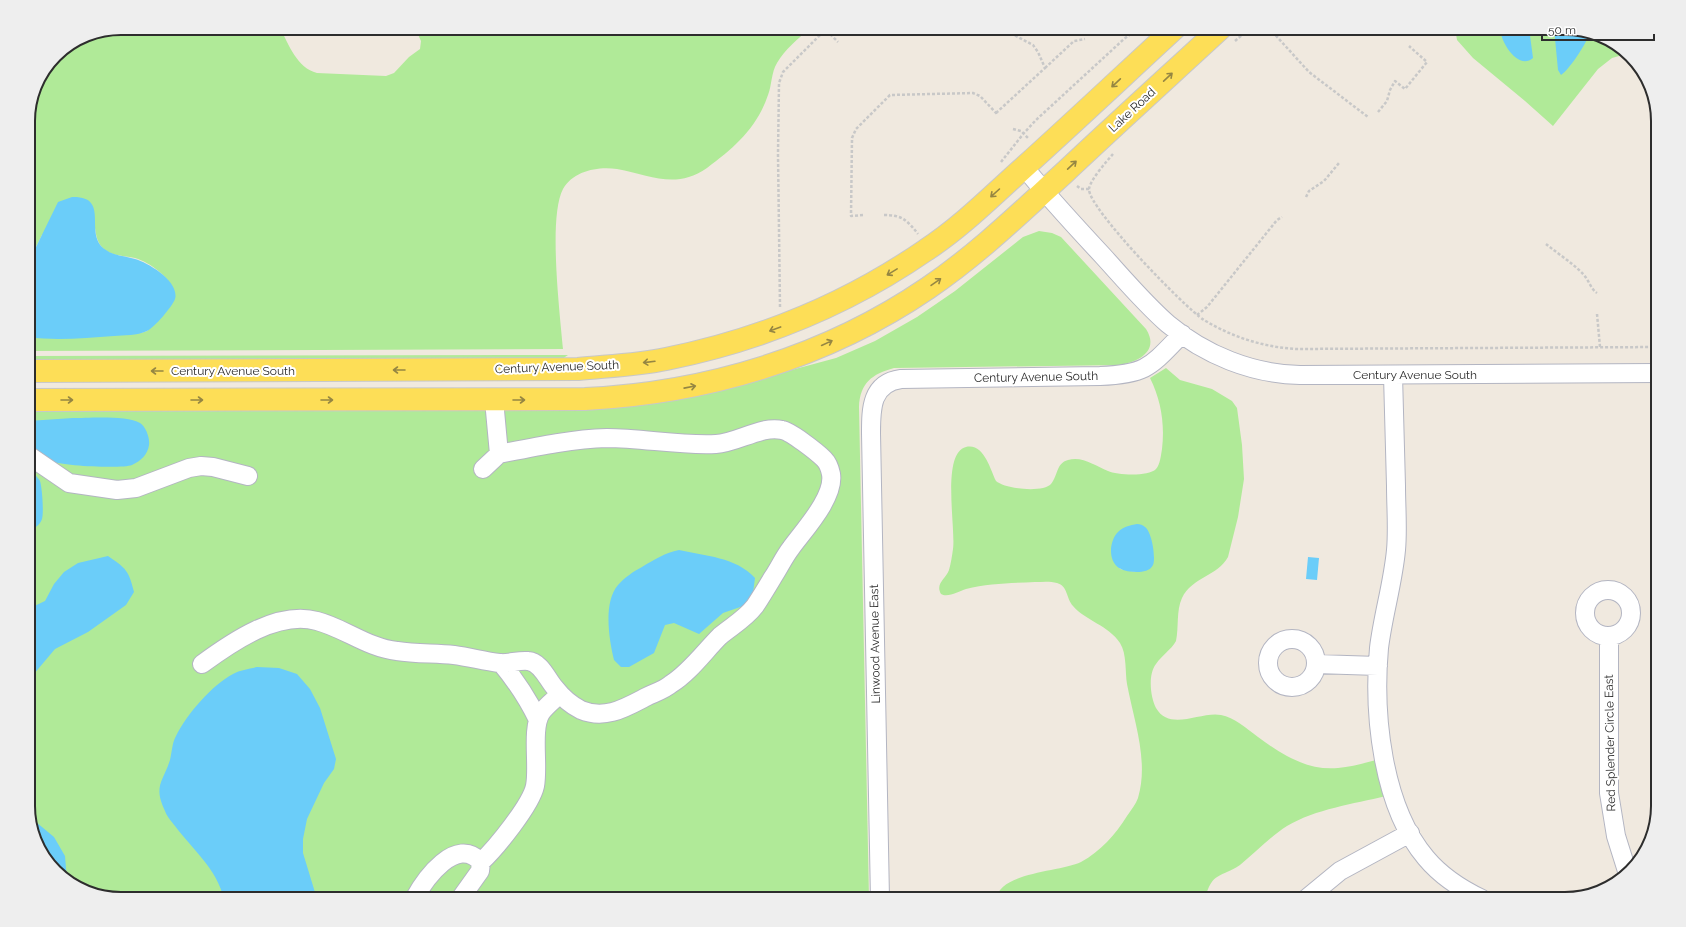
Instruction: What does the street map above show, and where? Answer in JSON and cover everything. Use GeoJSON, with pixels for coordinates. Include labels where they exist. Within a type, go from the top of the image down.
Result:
{"type":"FeatureCollection","features":[{"type":"Feature","properties":{"kind":"main road"},"geometry":{"type":"LineString","coordinates":[[1024,167],[1167,35]]}},
{"type":"Feature","properties":{"kind":"main road","name":"Lake Road"},"geometry":{"type":"LineString","coordinates":[[1044,192],[1213,35]]}},
{"type":"Feature","properties":{"kind":"main road","name":"Century Avenue South"},"geometry":{"type":"LineString","coordinates":[[35,371],[564,369],[616,366],[665,360],[707,350],[764,333],[804,318],[848,297],[891,273],[928,249],[970,216],[1024,167]]}},
{"type":"Feature","properties":{"kind":"main road"},"geometry":{"type":"LineString","coordinates":[[35,400],[585,399],[656,393],[718,381],[757,370],[796,356],[867,324],[926,289],[986,244],[1044,192]]}},
{"type":"Feature","properties":{"kind":"street","name":"Century Avenue South"},"geometry":{"type":"LineString","coordinates":[[1024,167],[1044,192],[1154,310],[1182,334],[1210,351],[1234,363],[1261,371],[1293,375],[1651,373]]}},
{"type":"Feature","properties":{"kind":"street","name":"Century Avenue South"},"geometry":{"type":"LineString","coordinates":[[879,390],[888,382],[904,378],[1100,376],[1132,373],[1144,370],[1155,363],[1182,334]]}},
{"type":"Feature","properties":{"kind":"street"},"geometry":{"type":"LineString","coordinates":[[1393,375],[1396,550],[1381,632],[1378,666],[1378,711],[1384,756],[1397,805],[1410,834],[1423,854],[1439,871],[1469,892]]}},
{"type":"Feature","properties":{"kind":"street","name":"Linwood Avenue East"},"geometry":{"type":"LineString","coordinates":[[879,390],[873,406],[871,433],[880,892]]}},
{"type":"Feature","properties":{"kind":"street"},"geometry":{"type":"LineString","coordinates":[[494,400],[499,454]]}},
{"type":"Feature","properties":{"kind":"street"},"geometry":{"type":"LineString","coordinates":[[202,664],[243,636],[261,628],[286,620],[303,618],[317,621],[380,647],[395,651],[456,655],[501,663],[529,660],[543,670],[560,694],[575,707],[586,712],[609,714],[671,684],[689,669],[722,635],[745,618],[755,606],[790,550],[812,520],[826,498],[831,485],[831,472],[824,459],[786,430],[776,429],[768,429],[738,440],[720,444],[701,445],[607,438],[582,440],[499,454],[483,469]]}},
{"type":"Feature","properties":{"kind":"street"},"geometry":{"type":"LineString","coordinates":[[35,460],[69,483],[118,490],[136,488],[189,468],[201,466],[226,470],[248,476]]}},
{"type":"Feature","properties":{"kind":"street","name":"Red Splender Circle East"},"geometry":{"type":"LineString","coordinates":[[1609,636],[1609,793],[1616,836],[1626,867]]}},
{"type":"Feature","properties":{"kind":"street"},"geometry":{"type":"LineString","coordinates":[[465,892],[480,871],[481,862],[491,853],[531,797],[536,776],[538,720],[518,683],[501,663]]}},
{"type":"Feature","properties":{"kind":"street"},"geometry":{"type":"LineString","coordinates":[[1316,664],[1378,666]]}},
{"type":"Feature","properties":{"kind":"street"},"geometry":{"type":"LineString","coordinates":[[538,720],[547,706],[560,694]]}},
{"type":"Feature","properties":{"kind":"street"},"geometry":{"type":"LineString","coordinates":[[1314,892],[1340,871],[1410,834]]}},
{"type":"Feature","properties":{"kind":"street"},"geometry":{"type":"LineString","coordinates":[[419,892],[433,872],[445,860],[454,855],[471,855],[476,857],[481,862]]}},
{"type":"Feature","properties":{"kind":"path"},"geometry":{"type":"LineString","coordinates":[[785,307],[780,309],[778,154],[779,83],[781,76],[787,67],[820,35]]}},
{"type":"Feature","properties":{"kind":"path"},"geometry":{"type":"LineString","coordinates":[[831,35],[838,42]]}},
{"type":"Feature","properties":{"kind":"path"},"geometry":{"type":"LineString","coordinates":[[1015,35],[1033,45],[1045,68]]}},
{"type":"Feature","properties":{"kind":"path"},"geometry":{"type":"LineString","coordinates":[[999,165],[1024,133],[1078,81],[1131,35]]}},
{"type":"Feature","properties":{"kind":"path"},"geometry":{"type":"LineString","coordinates":[[1275,35],[1309,72],[1368,117]]}},
{"type":"Feature","properties":{"kind":"path"},"geometry":{"type":"LineString","coordinates":[[863,215],[851,216],[852,134],[890,95],[974,93],[980,96],[997,114],[1074,41],[1085,39]]}},
{"type":"Feature","properties":{"kind":"path"},"geometry":{"type":"LineString","coordinates":[[1378,112],[1387,101],[1390,90],[1395,81],[1405,89],[1427,62],[1409,46]]}},
{"type":"Feature","properties":{"kind":"path"},"geometry":{"type":"LineString","coordinates":[[1013,129],[1024,133]]}},
{"type":"Feature","properties":{"kind":"path"},"geometry":{"type":"LineString","coordinates":[[1306,197],[1309,191],[1324,181],[1339,163]]}},
{"type":"Feature","properties":{"kind":"path"},"geometry":{"type":"LineString","coordinates":[[1089,189],[1096,204],[1110,223],[1154,273],[1197,315],[1246,340],[1290,349],[1651,347]]}},
{"type":"Feature","properties":{"kind":"path"},"geometry":{"type":"LineString","coordinates":[[884,215],[901,217],[906,220],[918,235],[925,230]]}},
{"type":"Feature","properties":{"kind":"path"},"geometry":{"type":"LineString","coordinates":[[1197,315],[1207,307],[1277,220],[1282,217]]}},
{"type":"Feature","properties":{"kind":"path"},"geometry":{"type":"LineString","coordinates":[[1546,244],[1587,278],[1594,291],[1597,293]]}},
{"type":"Feature","properties":{"kind":"path"},"geometry":{"type":"LineString","coordinates":[[1597,314],[1600,347]]}},
{"type":"Feature","properties":{"kind":"green space"},"geometry":{"type":"Polygon","coordinates":[[[115,35],[284,35],[294,55],[299,61],[310,70],[317,73],[386,76],[394,73],[409,57],[420,49],[421,41],[418,35],[802,35],[777,63],[769,91],[758,118],[735,145],[707,168],[695,175],[673,180],[617,169],[602,168],[579,174],[567,183],[563,189],[559,202],[556,221],[556,266],[563,349],[35,351],[35,337],[76,338],[141,333],[147,331],[157,322],[174,291],[168,280],[147,263],[135,258],[112,254],[105,250],[99,243],[95,228],[42,235],[35,248],[35,115],[38,99],[49,73],[64,56],[73,49],[99,38],[115,35]]]}},
{"type":"Feature","properties":{"kind":"green space"},"geometry":{"type":"Polygon","coordinates":[[[1456,35],[1576,36],[1587,38],[1603,44],[1621,55],[1612,58],[1598,69],[1553,126],[1473,58],[1457,40],[1456,35]]]}},
{"type":"Feature","properties":{"kind":"green space"},"geometry":{"type":"Polygon","coordinates":[[[1039,231],[1052,233],[1061,237],[1146,329],[1150,337],[1149,349],[1140,358],[1120,365],[894,368],[879,373],[865,386],[860,399],[859,407],[869,892],[121,892],[99,889],[73,878],[56,863],[49,854],[40,834],[35,812],[35,410],[548,409],[773,375],[836,358],[875,341],[917,317],[955,291],[1023,237],[1039,231]]]}},
{"type":"Feature","properties":{"kind":"green space"},"geometry":{"type":"Polygon","coordinates":[[[568,355],[562,359],[35,361],[35,356],[568,355]]]}},
{"type":"Feature","properties":{"kind":"green space"},"geometry":{"type":"Polygon","coordinates":[[[1166,368],[1180,380],[1212,389],[1232,401],[1237,408],[1242,445],[1244,479],[1238,517],[1228,557],[1224,563],[1212,573],[1192,585],[1186,591],[1179,608],[1176,641],[1153,668],[1151,691],[1156,708],[1162,715],[1169,719],[1177,720],[1213,715],[1226,716],[1285,755],[1316,767],[1343,767],[1376,760],[1386,796],[1322,811],[1298,820],[1281,830],[1240,865],[1214,879],[1207,892],[999,892],[1008,883],[1019,878],[1081,862],[1095,853],[1107,842],[1122,823],[1138,798],[1142,770],[1141,755],[1127,684],[1125,658],[1122,647],[1115,637],[1103,627],[1084,616],[1073,606],[1065,589],[1061,585],[1054,582],[1001,584],[975,587],[950,595],[941,594],[939,587],[948,573],[953,549],[951,493],[954,463],[958,452],[966,447],[972,447],[977,449],[986,458],[996,481],[1007,486],[1024,489],[1047,487],[1053,481],[1061,464],[1073,459],[1084,460],[1118,474],[1140,474],[1152,472],[1156,469],[1160,460],[1163,440],[1161,412],[1154,386],[1150,378],[1166,368]],[[1112,547],[1120,569],[1136,572],[1112,547]]]}},
{"type":"Feature","properties":{"kind":"water"},"geometry":{"type":"Polygon","coordinates":[[[1501,35],[1530,35],[1533,58],[1527,61],[1522,61],[1516,58],[1506,47],[1501,35]]]}},
{"type":"Feature","properties":{"kind":"water"},"geometry":{"type":"Polygon","coordinates":[[[1555,35],[1588,38],[1568,68],[1561,75],[1558,70],[1555,35]]]}},
{"type":"Feature","properties":{"kind":"water"},"geometry":{"type":"Polygon","coordinates":[[[72,197],[84,198],[91,203],[94,209],[96,235],[99,243],[113,254],[141,261],[155,269],[173,286],[175,299],[173,303],[167,312],[150,329],[139,334],[130,335],[60,339],[35,338],[35,248],[58,202],[72,197]]]}},
{"type":"Feature","properties":{"kind":"water"},"geometry":{"type":"Polygon","coordinates":[[[97,417],[134,420],[140,423],[146,430],[149,445],[146,454],[132,465],[105,467],[57,463],[35,454],[35,421],[97,417]]]}},
{"type":"Feature","properties":{"kind":"water"},"geometry":{"type":"Polygon","coordinates":[[[35,475],[40,481],[42,494],[43,511],[40,523],[35,528],[35,475]]]}},
{"type":"Feature","properties":{"kind":"water"},"geometry":{"type":"Polygon","coordinates":[[[1137,524],[1144,526],[1150,534],[1153,545],[1153,565],[1150,569],[1142,572],[1128,571],[1119,568],[1115,565],[1111,556],[1111,546],[1118,532],[1127,526],[1137,524]]]}},
{"type":"Feature","properties":{"kind":"water"},"geometry":{"type":"Polygon","coordinates":[[[679,550],[720,558],[739,566],[755,578],[753,593],[746,605],[723,613],[699,634],[674,623],[665,625],[654,653],[629,667],[621,667],[614,660],[610,642],[608,621],[610,601],[613,592],[620,582],[626,577],[660,557],[679,550]]]}},
{"type":"Feature","properties":{"kind":"water"},"geometry":{"type":"Polygon","coordinates":[[[108,556],[126,571],[134,592],[126,605],[88,632],[55,649],[35,673],[35,606],[45,601],[54,584],[64,572],[78,563],[108,556]]]}},
{"type":"Feature","properties":{"kind":"water"},"geometry":{"type":"Polygon","coordinates":[[[1308,557],[1319,558],[1317,580],[1306,579],[1308,557]]]}},
{"type":"Feature","properties":{"kind":"water"},"geometry":{"type":"Polygon","coordinates":[[[257,667],[279,668],[297,674],[310,689],[320,708],[336,759],[334,769],[324,783],[307,819],[303,839],[303,853],[315,892],[222,892],[216,878],[204,860],[182,835],[166,813],[161,803],[159,790],[160,784],[170,760],[175,739],[181,727],[193,710],[217,685],[233,674],[257,667]]]}},
{"type":"Feature","properties":{"kind":"water"},"geometry":{"type":"Polygon","coordinates":[[[37,823],[54,837],[65,856],[66,873],[49,854],[37,823]]]}}]}
